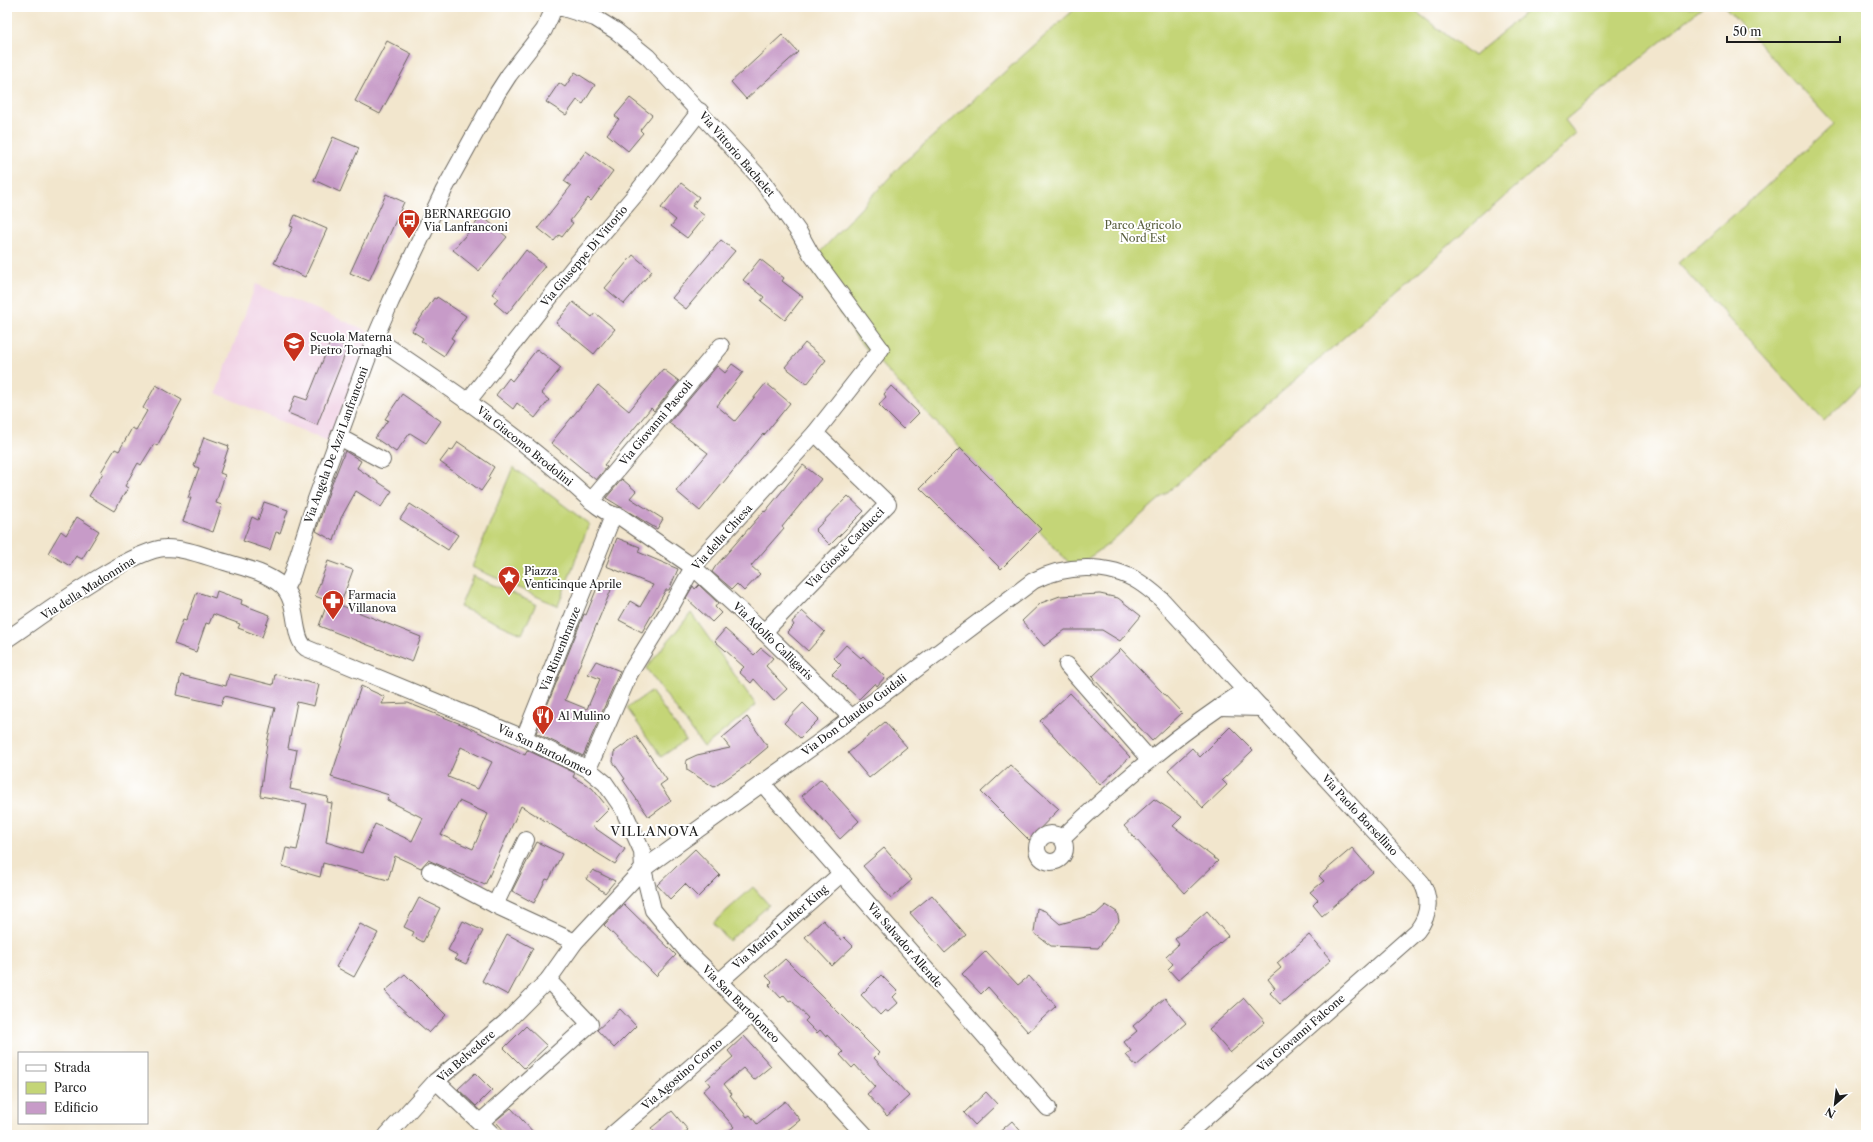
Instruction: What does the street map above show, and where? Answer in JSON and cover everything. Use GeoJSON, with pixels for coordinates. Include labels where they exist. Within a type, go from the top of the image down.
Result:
{"type":"FeatureCollection","features":[{"type":"Feature","properties":{"kind":"street","name":"Via Vittorio Bachelet"},"geometry":{"type":"LineString","coordinates":[[552,8],[563,8],[595,18],[616,31],[648,57],[700,111],[760,178],[800,234],[811,254],[881,349]]}},
{"type":"Feature","properties":{"kind":"street","name":"Via Angela De Azzi Lanfranconi"},"geometry":{"type":"LineString","coordinates":[[285,589],[292,575],[307,524],[375,338],[397,287],[444,190],[498,92],[544,30],[551,15],[552,8]]}},
{"type":"Feature","properties":{"kind":"street","name":"Via Giuseppe Di Vittorio"},"geometry":{"type":"LineString","coordinates":[[468,401],[573,268],[635,195],[700,111]]}},
{"type":"Feature","properties":{"kind":"street","name":"Via Giacomo Brodolini"},"geometry":{"type":"LineString","coordinates":[[375,338],[468,401],[537,452],[591,500],[613,516],[619,516],[693,567]]}},
{"type":"Feature","properties":{"kind":"street","name":"Via Giovanni Pascoli"},"geometry":{"type":"LineString","coordinates":[[591,500],[721,346]]}},
{"type":"Feature","properties":{"kind":"street","name":"Via della Chiesa"},"geometry":{"type":"LineString","coordinates":[[588,769],[630,673],[672,605],[693,567],[815,433],[881,349]]}},
{"type":"Feature","properties":{"kind":"street","name":"Via Giosuè Carducci"},"geometry":{"type":"LineString","coordinates":[[764,632],[888,504],[815,433]]}},
{"type":"Feature","properties":{"kind":"street"},"geometry":{"type":"LineString","coordinates":[[339,437],[382,460]]}},
{"type":"Feature","properties":{"kind":"street","name":"Via Rimenbranze"},"geometry":{"type":"LineString","coordinates":[[524,738],[613,516]]}},
{"type":"Feature","properties":{"kind":"street","name":"Via della Madonnina"},"geometry":{"type":"LineString","coordinates":[[7,639],[125,562],[159,549],[167,548],[184,550],[255,571],[272,578],[285,589]]}},
{"type":"Feature","properties":{"kind":"street","name":"Via Adolfo Calligaris"},"geometry":{"type":"LineString","coordinates":[[693,567],[764,632],[851,717]]}},
{"type":"Feature","properties":{"kind":"street","name":"Via Paolo Borsellino"},"geometry":{"type":"LineString","coordinates":[[1068,568],[1111,571],[1138,581],[1161,599],[1422,883],[1427,892],[1429,902],[1425,919],[1417,931]]}},
{"type":"Feature","properties":{"kind":"street","name":"Via Don Claudio Guidali"},"geometry":{"type":"LineString","coordinates":[[643,870],[825,738],[1033,581],[1049,573],[1068,568]]}},
{"type":"Feature","properties":{"kind":"street","name":"Via San Bartolomeo"},"geometry":{"type":"LineString","coordinates":[[285,589],[293,606],[300,640],[306,648],[524,738],[588,769],[605,782],[624,810],[642,850],[643,870],[653,910],[686,950],[752,1014],[864,1135]]}},
{"type":"Feature","properties":{"kind":"street"},"geometry":{"type":"LineString","coordinates":[[1067,666],[1150,760]]}},
{"type":"Feature","properties":{"kind":"street"},"geometry":{"type":"LineString","coordinates":[[1062,838],[1104,797],[1150,760],[1245,690]]}},
{"type":"Feature","properties":{"kind":"street"},"geometry":{"type":"LineString","coordinates":[[1220,707],[1262,708]]}},
{"type":"Feature","properties":{"kind":"street","name":"Via Salvador Allende"},"geometry":{"type":"LineString","coordinates":[[762,783],[1048,1108]]}},
{"type":"Feature","properties":{"kind":"street"},"geometry":{"type":"LineString","coordinates":[[495,905],[526,840]]}},
{"type":"Feature","properties":{"kind":"street","name":"Via Belvedere"},"geometry":{"type":"LineString","coordinates":[[387,1135],[436,1081],[506,1022],[548,980],[575,942],[643,870]]}},
{"type":"Feature","properties":{"kind":"street"},"geometry":{"type":"LineString","coordinates":[[430,871],[495,905],[575,942]]}},
{"type":"Feature","properties":{"kind":"street","name":"Via Martin Luther King"},"geometry":{"type":"LineString","coordinates":[[719,982],[842,873]]}},
{"type":"Feature","properties":{"kind":"street","name":"Via Giovanni Falcone"},"geometry":{"type":"LineString","coordinates":[[1186,1135],[1417,931]]}},
{"type":"Feature","properties":{"kind":"street"},"geometry":{"type":"LineString","coordinates":[[485,1118],[590,1024],[548,980]]}},
{"type":"Feature","properties":{"kind":"street","name":"Via Agostino Corno"},"geometry":{"type":"LineString","coordinates":[[612,1135],[752,1014]]}},
{"type":"Feature","properties":{"kind":"street"},"geometry":{"type":"LineString","coordinates":[[436,1081],[493,1135]]}},
{"type":"Feature","properties":{"kind":"shaded area","name":"Scuola Materna Pietro Tornaghi"},"geometry":{"type":"Polygon","coordinates":[[[256,284],[373,333],[331,443],[216,393],[256,284]]]}},
{"type":"Feature","properties":{"kind":"green space","name":"Parco Agricolo Nord Est"},"geometry":{"type":"Polygon","coordinates":[[[1077,7],[1410,7],[1474,56],[1532,7],[1703,7],[1565,120],[1576,134],[1106,546],[1074,568],[858,340],[809,264],[902,164],[1077,7]]]}},
{"type":"Feature","properties":{"kind":"green space"},"geometry":{"type":"Polygon","coordinates":[[[1725,7],[1866,7],[1866,380],[1824,421],[1678,263],[1751,200],[1834,124],[1725,7]]]}},
{"type":"Feature","properties":{"kind":"green space"},"geometry":{"type":"Polygon","coordinates":[[[513,467],[589,524],[558,606],[472,567],[513,467]]]}},
{"type":"Feature","properties":{"kind":"green space"},"geometry":{"type":"Polygon","coordinates":[[[473,576],[536,604],[522,634],[460,607],[473,576]]]}},
{"type":"Feature","properties":{"kind":"green space"},"geometry":{"type":"Polygon","coordinates":[[[691,613],[756,705],[704,747],[646,668],[691,613]]]}},
{"type":"Feature","properties":{"kind":"green space"},"geometry":{"type":"Polygon","coordinates":[[[651,691],[686,740],[661,757],[627,708],[651,691]]]}},
{"type":"Feature","properties":{"kind":"green space"},"geometry":{"type":"Polygon","coordinates":[[[753,887],[769,905],[729,941],[713,923],[753,887]]]}},
{"type":"Feature","properties":{"kind":"building"},"geometry":{"type":"Polygon","coordinates":[[[782,35],[798,52],[746,99],[731,82],[782,35]]]}},
{"type":"Feature","properties":{"kind":"building"},"geometry":{"type":"Polygon","coordinates":[[[387,41],[412,54],[380,114],[355,101],[387,41]]]}},
{"type":"Feature","properties":{"kind":"building"},"geometry":{"type":"Polygon","coordinates":[[[575,72],[595,85],[583,104],[577,100],[566,115],[546,102],[559,83],[565,87],[575,72]]]}},
{"type":"Feature","properties":{"kind":"building"},"geometry":{"type":"Polygon","coordinates":[[[630,98],[652,115],[640,130],[643,133],[628,151],[607,134],[619,119],[615,116],[630,98]]]}},
{"type":"Feature","properties":{"kind":"building"},"geometry":{"type":"Polygon","coordinates":[[[333,137],[359,148],[340,192],[314,180],[333,137]]]}},
{"type":"Feature","properties":{"kind":"building"},"geometry":{"type":"Polygon","coordinates":[[[586,151],[613,171],[591,201],[588,198],[570,221],[573,223],[562,237],[559,235],[554,241],[538,228],[571,186],[564,181],[586,151]]]}},
{"type":"Feature","properties":{"kind":"building"},"geometry":{"type":"Polygon","coordinates":[[[681,183],[699,197],[692,206],[705,216],[687,238],[671,226],[676,220],[661,208],[681,183]]]}},
{"type":"Feature","properties":{"kind":"building"},"geometry":{"type":"Polygon","coordinates":[[[386,194],[404,202],[369,281],[350,273],[386,194]]]}},
{"type":"Feature","properties":{"kind":"building"},"geometry":{"type":"Polygon","coordinates":[[[295,215],[327,229],[305,277],[274,263],[293,227],[290,226],[295,215]]]}},
{"type":"Feature","properties":{"kind":"building"},"geometry":{"type":"Polygon","coordinates":[[[482,216],[507,237],[479,271],[453,250],[482,216]]]}},
{"type":"Feature","properties":{"kind":"building"},"geometry":{"type":"Polygon","coordinates":[[[721,240],[735,251],[686,309],[672,298],[721,240]]]}},
{"type":"Feature","properties":{"kind":"building"},"geometry":{"type":"Polygon","coordinates":[[[526,250],[545,266],[507,314],[494,303],[498,298],[492,294],[526,250]]]}},
{"type":"Feature","properties":{"kind":"building"},"geometry":{"type":"Polygon","coordinates":[[[633,255],[652,271],[624,304],[605,288],[633,255]]]}},
{"type":"Feature","properties":{"kind":"building"},"geometry":{"type":"Polygon","coordinates":[[[760,259],[784,278],[782,281],[803,297],[785,320],[761,301],[764,297],[743,280],[760,259]]]}},
{"type":"Feature","properties":{"kind":"building"},"geometry":{"type":"Polygon","coordinates":[[[437,297],[466,316],[451,338],[454,340],[444,356],[421,341],[423,338],[412,331],[434,298],[436,299],[437,297]]]}},
{"type":"Feature","properties":{"kind":"building"},"geometry":{"type":"Polygon","coordinates":[[[573,302],[592,317],[595,313],[615,329],[594,354],[556,323],[573,302]]]}},
{"type":"Feature","properties":{"kind":"building"},"geometry":{"type":"Polygon","coordinates":[[[331,340],[348,347],[317,425],[288,413],[295,396],[307,400],[331,340]]]}},
{"type":"Feature","properties":{"kind":"building"},"geometry":{"type":"Polygon","coordinates":[[[805,343],[826,360],[807,384],[785,367],[805,343]]]}},
{"type":"Feature","properties":{"kind":"building"},"geometry":{"type":"Polygon","coordinates":[[[537,349],[561,368],[541,393],[549,400],[535,418],[517,403],[513,409],[496,395],[509,378],[512,381],[537,349]]]}},
{"type":"Feature","properties":{"kind":"building"},"geometry":{"type":"Polygon","coordinates":[[[732,364],[743,372],[717,406],[735,421],[766,383],[790,403],[700,511],[676,491],[708,453],[669,423],[717,366],[725,373],[732,364]]]}},
{"type":"Feature","properties":{"kind":"building"},"geometry":{"type":"Polygon","coordinates":[[[663,369],[679,381],[654,411],[651,408],[604,465],[607,467],[596,480],[551,443],[598,385],[629,411],[663,369]]]}},
{"type":"Feature","properties":{"kind":"building"},"geometry":{"type":"Polygon","coordinates":[[[156,385],[182,400],[157,446],[154,444],[141,465],[138,463],[125,486],[128,488],[114,511],[89,496],[115,449],[119,451],[132,428],[136,430],[147,411],[143,408],[156,385]]]}},
{"type":"Feature","properties":{"kind":"building"},"geometry":{"type":"Polygon","coordinates":[[[891,386],[919,413],[903,429],[879,405],[886,397],[884,394],[891,386]]]}},
{"type":"Feature","properties":{"kind":"building"},"geometry":{"type":"Polygon","coordinates":[[[402,394],[441,421],[426,443],[410,433],[396,452],[375,438],[388,420],[385,419],[402,394]]]}},
{"type":"Feature","properties":{"kind":"building"},"geometry":{"type":"Polygon","coordinates":[[[204,437],[229,446],[220,473],[225,475],[216,503],[222,505],[213,532],[183,521],[191,498],[188,498],[199,468],[194,466],[204,437]]]}},
{"type":"Feature","properties":{"kind":"building"},"geometry":{"type":"Polygon","coordinates":[[[458,442],[494,467],[488,477],[490,478],[481,491],[440,462],[449,450],[452,451],[458,442]]]}},
{"type":"Feature","properties":{"kind":"building"},"geometry":{"type":"Polygon","coordinates":[[[960,448],[1041,529],[1001,569],[920,488],[960,448]]]}},
{"type":"Feature","properties":{"kind":"building"},"geometry":{"type":"Polygon","coordinates":[[[345,451],[361,461],[357,468],[392,491],[381,507],[356,491],[341,518],[334,541],[316,531],[345,451]]]}},
{"type":"Feature","properties":{"kind":"building"},"geometry":{"type":"Polygon","coordinates":[[[803,465],[821,479],[782,527],[784,528],[751,566],[760,574],[744,591],[737,584],[732,589],[712,572],[764,511],[765,512],[803,465]]]}},
{"type":"Feature","properties":{"kind":"building"},"geometry":{"type":"Polygon","coordinates":[[[622,479],[636,491],[630,498],[663,519],[657,529],[606,498],[622,479]]]}},
{"type":"Feature","properties":{"kind":"building"},"geometry":{"type":"Polygon","coordinates":[[[848,496],[864,511],[830,545],[815,530],[848,496]]]}},
{"type":"Feature","properties":{"kind":"building"},"geometry":{"type":"Polygon","coordinates":[[[264,502],[288,510],[280,533],[276,532],[270,550],[243,541],[252,517],[258,520],[264,502]]]}},
{"type":"Feature","properties":{"kind":"building"},"geometry":{"type":"Polygon","coordinates":[[[410,504],[458,535],[448,550],[400,519],[410,504]]]}},
{"type":"Feature","properties":{"kind":"building"},"geometry":{"type":"Polygon","coordinates":[[[77,517],[99,531],[82,559],[76,556],[70,566],[48,553],[61,531],[66,535],[77,517]]]}},
{"type":"Feature","properties":{"kind":"building"},"geometry":{"type":"Polygon","coordinates":[[[617,538],[640,547],[638,552],[678,569],[669,590],[666,590],[642,632],[619,620],[630,601],[640,607],[653,585],[606,566],[617,538]]]}},
{"type":"Feature","properties":{"kind":"building"},"geometry":{"type":"Polygon","coordinates":[[[328,561],[353,570],[340,605],[421,637],[412,662],[319,626],[328,601],[315,596],[328,561]]]}},
{"type":"Feature","properties":{"kind":"building"},"geometry":{"type":"Polygon","coordinates":[[[599,583],[611,590],[565,700],[587,709],[600,679],[588,674],[596,661],[620,671],[583,756],[536,733],[584,614],[586,615],[599,583]]]}},
{"type":"Feature","properties":{"kind":"building"},"geometry":{"type":"Polygon","coordinates":[[[699,585],[718,603],[715,607],[721,613],[712,622],[686,598],[693,586],[695,589],[699,585]]]}},
{"type":"Feature","properties":{"kind":"building"},"geometry":{"type":"Polygon","coordinates":[[[217,591],[242,600],[241,604],[270,615],[262,637],[238,628],[240,624],[213,614],[209,624],[206,623],[196,652],[174,644],[183,620],[186,621],[197,592],[215,598],[217,591]]]}},
{"type":"Feature","properties":{"kind":"building"},"geometry":{"type":"Polygon","coordinates":[[[1100,594],[1118,598],[1141,616],[1120,641],[1102,630],[1065,630],[1044,646],[1022,621],[1041,603],[1060,596],[1100,594]]]}},
{"type":"Feature","properties":{"kind":"building"},"geometry":{"type":"Polygon","coordinates":[[[802,611],[825,632],[808,651],[787,632],[794,625],[792,622],[802,611]]]}},
{"type":"Feature","properties":{"kind":"building"},"geometry":{"type":"Polygon","coordinates":[[[725,629],[754,655],[761,648],[773,658],[766,666],[787,689],[774,701],[754,679],[751,683],[739,672],[744,667],[715,641],[725,629]]]}},
{"type":"Feature","properties":{"kind":"building"},"geometry":{"type":"Polygon","coordinates":[[[846,645],[861,658],[863,656],[885,677],[877,686],[875,683],[859,699],[832,674],[841,665],[834,658],[846,645]]]}},
{"type":"Feature","properties":{"kind":"building"},"geometry":{"type":"Polygon","coordinates":[[[1121,649],[1182,713],[1152,741],[1092,677],[1121,649]]]}},
{"type":"Feature","properties":{"kind":"building"},"geometry":{"type":"Polygon","coordinates":[[[229,674],[273,685],[275,674],[319,685],[314,706],[297,702],[288,748],[297,750],[290,789],[328,797],[327,802],[332,803],[326,842],[362,853],[375,824],[412,841],[423,818],[387,800],[389,795],[331,777],[361,686],[385,697],[382,704],[408,703],[466,726],[525,755],[527,750],[575,773],[573,777],[592,788],[609,809],[592,826],[625,849],[615,864],[521,806],[485,885],[428,860],[421,868],[395,856],[388,880],[323,863],[320,877],[282,866],[286,848],[297,850],[307,804],[260,796],[267,743],[275,708],[224,696],[221,705],[177,695],[181,675],[226,686],[229,674]],[[461,747],[448,777],[478,789],[492,762],[461,747]],[[459,801],[441,835],[473,849],[488,814],[459,801]]]}},
{"type":"Feature","properties":{"kind":"building"},"geometry":{"type":"Polygon","coordinates":[[[1070,693],[1130,757],[1100,785],[1040,721],[1070,693]]]}},
{"type":"Feature","properties":{"kind":"building"},"geometry":{"type":"Polygon","coordinates":[[[803,703],[819,719],[800,738],[784,723],[803,703]]]}},
{"type":"Feature","properties":{"kind":"building"},"geometry":{"type":"Polygon","coordinates":[[[747,717],[768,747],[744,767],[714,787],[687,770],[686,760],[697,755],[730,748],[722,738],[747,717]]]}},
{"type":"Feature","properties":{"kind":"building"},"geometry":{"type":"Polygon","coordinates":[[[885,722],[907,747],[869,778],[848,753],[885,722]]]}},
{"type":"Feature","properties":{"kind":"building"},"geometry":{"type":"Polygon","coordinates":[[[1230,727],[1253,750],[1222,780],[1227,785],[1203,808],[1168,770],[1192,748],[1200,757],[1230,727]]]}},
{"type":"Feature","properties":{"kind":"building"},"geometry":{"type":"Polygon","coordinates":[[[636,736],[667,780],[660,785],[671,801],[649,817],[623,780],[625,779],[613,762],[614,752],[636,736]]]}},
{"type":"Feature","properties":{"kind":"building"},"geometry":{"type":"Polygon","coordinates":[[[1010,765],[1059,809],[1029,840],[981,792],[1010,765]]]}},
{"type":"Feature","properties":{"kind":"building"},"geometry":{"type":"Polygon","coordinates":[[[821,779],[859,821],[840,839],[802,796],[821,779]]]}},
{"type":"Feature","properties":{"kind":"building"},"geometry":{"type":"Polygon","coordinates":[[[1154,799],[1182,817],[1173,826],[1218,861],[1185,893],[1124,826],[1154,799]]]}},
{"type":"Feature","properties":{"kind":"building"},"geometry":{"type":"Polygon","coordinates":[[[537,842],[562,854],[549,880],[546,879],[534,903],[512,891],[537,842]]]}},
{"type":"Feature","properties":{"kind":"building"},"geometry":{"type":"Polygon","coordinates":[[[884,848],[912,880],[891,898],[863,866],[884,848]]]}},
{"type":"Feature","properties":{"kind":"building"},"geometry":{"type":"Polygon","coordinates":[[[1352,848],[1373,872],[1322,916],[1313,905],[1318,900],[1310,892],[1324,881],[1319,876],[1352,848]]]}},
{"type":"Feature","properties":{"kind":"building"},"geometry":{"type":"Polygon","coordinates":[[[695,849],[720,875],[698,897],[685,884],[670,899],[657,885],[695,849]]]}},
{"type":"Feature","properties":{"kind":"building"},"geometry":{"type":"Polygon","coordinates":[[[593,870],[615,881],[605,893],[586,879],[593,870]]]}},
{"type":"Feature","properties":{"kind":"building"},"geometry":{"type":"Polygon","coordinates":[[[932,895],[966,935],[945,953],[910,913],[932,895]]]}},
{"type":"Feature","properties":{"kind":"building"},"geometry":{"type":"Polygon","coordinates":[[[419,898],[440,908],[423,942],[412,936],[414,932],[404,927],[419,898]]]}},
{"type":"Feature","properties":{"kind":"building"},"geometry":{"type":"Polygon","coordinates":[[[624,904],[676,955],[656,976],[604,925],[624,904]]]}},
{"type":"Feature","properties":{"kind":"building"},"geometry":{"type":"Polygon","coordinates":[[[1106,905],[1117,912],[1119,921],[1098,948],[1051,946],[1034,933],[1037,908],[1045,911],[1060,924],[1096,914],[1106,905]]]}},
{"type":"Feature","properties":{"kind":"building"},"geometry":{"type":"Polygon","coordinates":[[[1207,911],[1228,936],[1178,980],[1168,969],[1173,964],[1166,956],[1179,944],[1175,939],[1207,911]]]}},
{"type":"Feature","properties":{"kind":"building"},"geometry":{"type":"Polygon","coordinates":[[[823,920],[841,940],[844,937],[853,946],[832,966],[805,937],[823,920]]]}},
{"type":"Feature","properties":{"kind":"building"},"geometry":{"type":"Polygon","coordinates":[[[463,921],[483,931],[466,964],[455,959],[457,955],[448,950],[463,921]]]}},
{"type":"Feature","properties":{"kind":"building"},"geometry":{"type":"Polygon","coordinates":[[[360,924],[378,933],[354,977],[336,967],[360,924]]]}},
{"type":"Feature","properties":{"kind":"building"},"geometry":{"type":"Polygon","coordinates":[[[507,934],[533,948],[508,995],[482,981],[507,934]]]}},
{"type":"Feature","properties":{"kind":"building"},"geometry":{"type":"Polygon","coordinates":[[[1309,935],[1331,960],[1280,1004],[1270,993],[1275,988],[1268,979],[1281,968],[1277,963],[1309,935]]]}},
{"type":"Feature","properties":{"kind":"building"},"geometry":{"type":"Polygon","coordinates":[[[986,951],[1018,985],[1029,976],[1056,1006],[1028,1032],[988,987],[981,994],[962,974],[986,951]]]}},
{"type":"Feature","properties":{"kind":"building"},"geometry":{"type":"Polygon","coordinates":[[[785,959],[879,1053],[874,1058],[909,1096],[887,1116],[867,1094],[875,1087],[855,1065],[852,1068],[840,1055],[843,1052],[827,1035],[826,1037],[820,1030],[817,1033],[805,1021],[808,1018],[791,1000],[789,1001],[784,995],[781,998],[769,985],[772,982],[766,976],[785,959]]]}},
{"type":"Feature","properties":{"kind":"building"},"geometry":{"type":"Polygon","coordinates":[[[405,974],[446,1015],[429,1033],[385,991],[405,974]]]}},
{"type":"Feature","properties":{"kind":"building"},"geometry":{"type":"Polygon","coordinates":[[[881,975],[898,992],[893,997],[898,1003],[888,1012],[885,1010],[880,1015],[861,995],[881,975]]]}},
{"type":"Feature","properties":{"kind":"building"},"geometry":{"type":"Polygon","coordinates":[[[1165,998],[1186,1023],[1136,1066],[1126,1055],[1131,1051],[1124,1042],[1137,1031],[1133,1026],[1165,998]]]}},
{"type":"Feature","properties":{"kind":"building"},"geometry":{"type":"Polygon","coordinates":[[[1244,998],[1265,1022],[1230,1053],[1209,1029],[1244,998]]]}},
{"type":"Feature","properties":{"kind":"building"},"geometry":{"type":"Polygon","coordinates":[[[620,1009],[636,1026],[614,1048],[597,1030],[620,1009]]]}},
{"type":"Feature","properties":{"kind":"building"},"geometry":{"type":"Polygon","coordinates":[[[526,1026],[547,1046],[524,1068],[504,1048],[526,1026]]]}},
{"type":"Feature","properties":{"kind":"building"},"geometry":{"type":"Polygon","coordinates":[[[744,1036],[771,1066],[754,1080],[743,1068],[724,1084],[732,1094],[730,1095],[747,1117],[750,1115],[757,1124],[785,1101],[800,1120],[781,1135],[724,1135],[734,1127],[703,1091],[710,1085],[706,1080],[733,1057],[728,1051],[744,1036]]]}},
{"type":"Feature","properties":{"kind":"building"},"geometry":{"type":"Polygon","coordinates":[[[475,1073],[492,1090],[476,1106],[458,1089],[475,1073]]]}},
{"type":"Feature","properties":{"kind":"building"},"geometry":{"type":"Polygon","coordinates":[[[986,1092],[997,1104],[975,1125],[964,1113],[986,1092]]]}},
{"type":"Feature","properties":{"kind":"building"},"geometry":{"type":"Polygon","coordinates":[[[511,1108],[536,1135],[508,1135],[495,1121],[511,1108]]]}},
{"type":"Feature","properties":{"kind":"building"},"geometry":{"type":"Polygon","coordinates":[[[672,1111],[688,1130],[682,1135],[657,1135],[651,1128],[672,1111]]]}},
{"type":"Feature","properties":{"kind":"building"},"geometry":{"type":"Polygon","coordinates":[[[1012,1121],[1024,1135],[996,1135],[1012,1121]]]}},
{"type":"Feature","properties":{"kind":"place","name":"BERNAREGGIO Via Lanfranconi"},"geometry":{"type":"Point","coordinates":[409,240]}},
{"type":"Feature","properties":{"kind":"place","name":"Scuola Materna Pietro Tornaghi"},"geometry":{"type":"Point","coordinates":[294,362]}},
{"type":"Feature","properties":{"kind":"place","name":"Piazza Venticinque Aprile"},"geometry":{"type":"Point","coordinates":[509,596]}},
{"type":"Feature","properties":{"kind":"place","name":"Farmacia Villanova"},"geometry":{"type":"Point","coordinates":[333,620]}},
{"type":"Feature","properties":{"kind":"place","name":"Al Mulino"},"geometry":{"type":"Point","coordinates":[543,736]}},
{"type":"Feature","properties":{"kind":"district","name":"VILLANOVA"},"geometry":{"type":"Point","coordinates":[655,831]}}]}
